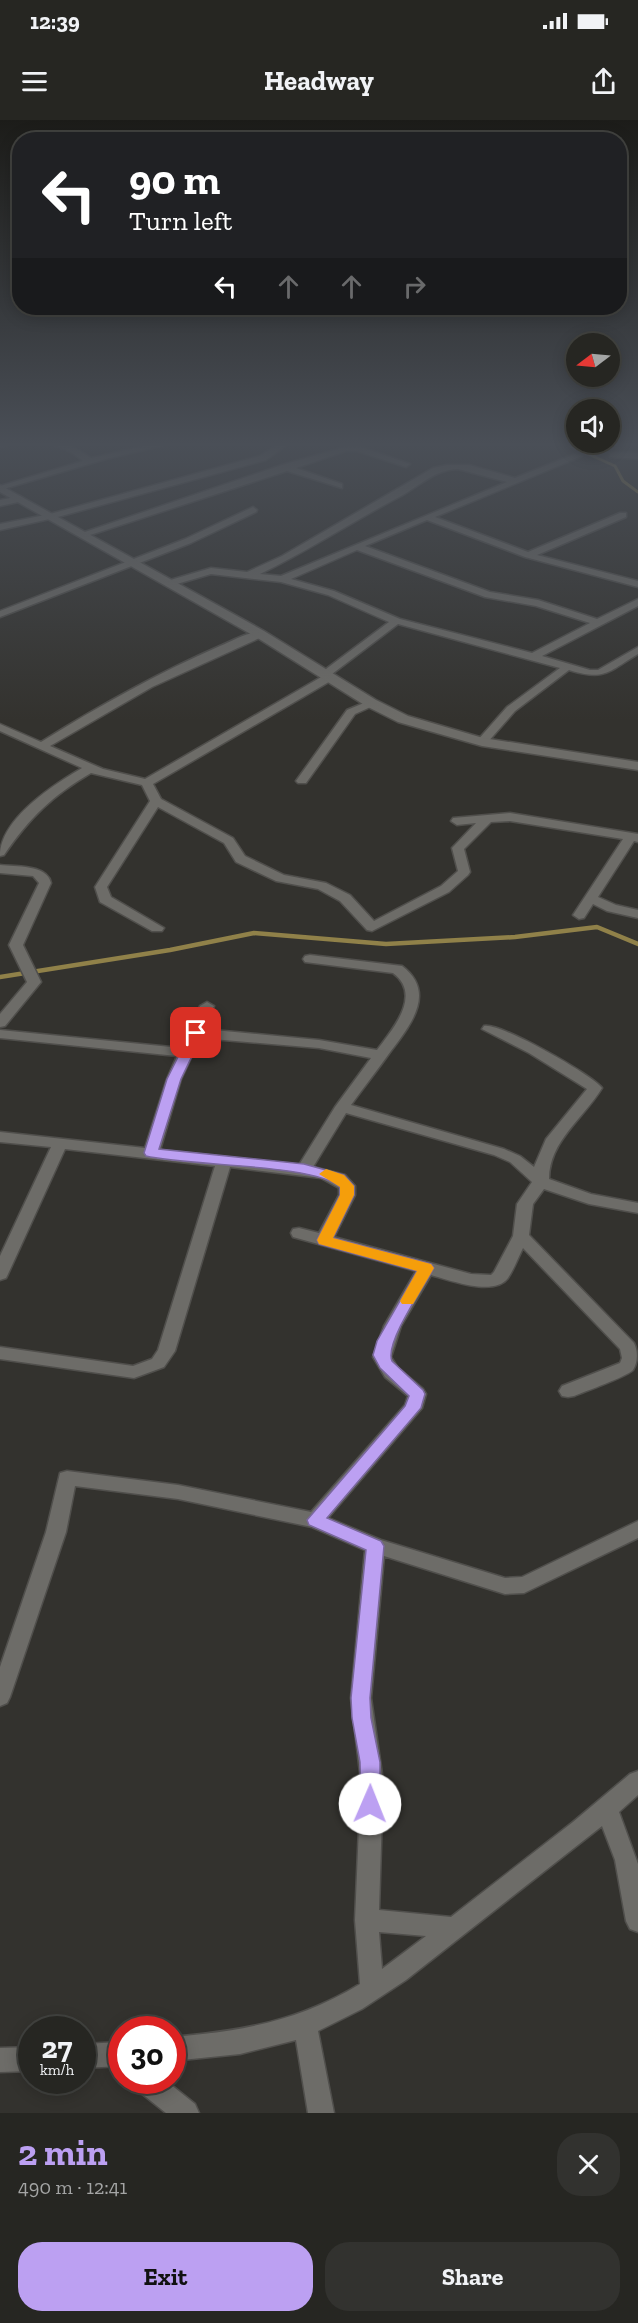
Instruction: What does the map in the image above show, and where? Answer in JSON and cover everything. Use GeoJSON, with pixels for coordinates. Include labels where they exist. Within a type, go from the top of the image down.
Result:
{"type":"FeatureCollection","features":[{"type":"Feature","properties":{"kind":"main road"},"geometry":{"type":"LineString","coordinates":[[84,534],[260,634],[371,703],[425,727],[482,742],[638,766]]}},
{"type":"Feature","properties":{"kind":"street"},"geometry":{"type":"LineString","coordinates":[[0,614],[135,562],[199,534]]}},
{"type":"Feature","properties":{"kind":"street"},"geometry":{"type":"LineString","coordinates":[[251,574],[327,534]]}},
{"type":"Feature","properties":{"kind":"street"},"geometry":{"type":"LineString","coordinates":[[282,579],[385,534]]}},
{"type":"Feature","properties":{"kind":"street"},"geometry":{"type":"LineString","coordinates":[[472,534],[528,555],[638,584]]}},
{"type":"Feature","properties":{"kind":"street"},"geometry":{"type":"LineString","coordinates":[[528,555],[578,534]]}},
{"type":"Feature","properties":{"kind":"street"},"geometry":{"type":"LineString","coordinates":[[356,546],[488,595],[538,603],[600,622]]}},
{"type":"Feature","properties":{"kind":"street"},"geometry":{"type":"LineString","coordinates":[[170,583],[211,571],[282,579],[331,593],[396,621],[533,656],[589,673],[600,673],[637,653]]}},
{"type":"Feature","properties":{"kind":"street"},"geometry":{"type":"LineString","coordinates":[[533,656],[638,602]]}},
{"type":"Feature","properties":{"kind":"street"},"geometry":{"type":"LineString","coordinates":[[2,730],[91,768],[147,783],[328,676],[396,621]]}},
{"type":"Feature","properties":{"kind":"street"},"geometry":{"type":"LineString","coordinates":[[42,746],[102,707],[226,646],[260,634]]}},
{"type":"Feature","properties":{"kind":"street"},"geometry":{"type":"LineString","coordinates":[[482,742],[511,709],[567,667]]}},
{"type":"Feature","properties":{"kind":"street"},"geometry":{"type":"LineString","coordinates":[[302,781],[351,712],[371,703]]}},
{"type":"Feature","properties":{"kind":"street"},"geometry":{"type":"LineString","coordinates":[[0,852],[26,814],[47,794],[91,768]]}},
{"type":"Feature","properties":{"kind":"street"},"geometry":{"type":"LineString","coordinates":[[147,783],[156,801],[229,841],[240,859],[280,878],[322,886],[345,898],[372,927],[445,889],[464,872],[458,848],[488,818]]}},
{"type":"Feature","properties":{"kind":"street"},"geometry":{"type":"LineString","coordinates":[[156,801],[101,887],[105,899],[157,928]]}},
{"type":"Feature","properties":{"kind":"street"},"geometry":{"type":"LineString","coordinates":[[457,821],[510,818],[558,823],[635,837],[579,915]]}},
{"type":"Feature","properties":{"kind":"street"},"geometry":{"type":"LineString","coordinates":[[0,869],[36,873],[44,878],[45,883],[16,945],[34,982],[0,1023]]}},
{"type":"Feature","properties":{"kind":"street"},"geometry":{"type":"LineString","coordinates":[[590,898],[612,908],[638,914]]}},
{"type":"Feature","properties":{"kind":"street"},"geometry":{"type":"LineString","coordinates":[[304,1169],[342,1107],[412,1010],[408,979],[397,969],[310,959]]}},
{"type":"Feature","properties":{"kind":"street"},"geometry":{"type":"LineString","coordinates":[[151,1153],[174,1079],[207,1006]]}},
{"type":"Feature","properties":{"kind":"street"},"geometry":{"type":"LineString","coordinates":[[299,1233],[471,1280],[494,1281],[501,1276],[521,1236],[525,1204],[541,1181],[539,1166],[551,1143],[595,1089],[534,1050],[489,1029]]}},
{"type":"Feature","properties":{"kind":"street"},"geometry":{"type":"LineString","coordinates":[[196,1033],[319,1044],[380,1055]]}},
{"type":"Feature","properties":{"kind":"street"},"geometry":{"type":"LineString","coordinates":[[0,1034],[186,1053]]}},
{"type":"Feature","properties":{"kind":"street"},"geometry":{"type":"LineString","coordinates":[[342,1107],[499,1152],[515,1159],[541,1181],[589,1199],[638,1208]]}},
{"type":"Feature","properties":{"kind":"street"},"geometry":{"type":"LineString","coordinates":[[0,1137],[304,1169],[339,1179],[347,1186],[347,1195],[324,1240]]}},
{"type":"Feature","properties":{"kind":"street"},"geometry":{"type":"LineString","coordinates":[[0,1274],[60,1144]]}},
{"type":"Feature","properties":{"kind":"street"},"geometry":{"type":"LineString","coordinates":[[0,1353],[134,1372],[158,1363],[166,1350],[224,1161]]}},
{"type":"Feature","properties":{"kind":"street"},"geometry":{"type":"LineString","coordinates":[[521,1236],[628,1347],[631,1358],[626,1367],[568,1391]]}},
{"type":"Feature","properties":{"kind":"street"},"geometry":{"type":"LineString","coordinates":[[315,1520],[413,1408],[417,1394],[385,1364],[381,1355],[385,1341],[426,1268]]}},
{"type":"Feature","properties":{"kind":"street"},"geometry":{"type":"LineString","coordinates":[[0,1696],[56,1532],[67,1478],[178,1492],[315,1520],[375,1546],[482,1581],[505,1586],[524,1585],[638,1529]]}},
{"type":"Feature","properties":{"kind":"street"},"geometry":{"type":"LineString","coordinates":[[372,1989],[366,1900],[372,1781],[361,1698],[375,1546]]}},
{"type":"Feature","properties":{"kind":"street"},"geometry":{"type":"LineString","coordinates":[[186,2048],[242,2043],[305,2025],[372,1989],[607,1809],[638,1781]]}},
{"type":"Feature","properties":{"kind":"street"},"geometry":{"type":"LineString","coordinates":[[607,1809],[626,1860],[638,1921]]}},
{"type":"Feature","properties":{"kind":"street"},"geometry":{"type":"LineString","coordinates":[[367,1920],[454,1928]]}},
{"type":"Feature","properties":{"kind":"street"},"geometry":{"type":"LineString","coordinates":[[305,2025],[321,2113]]}},
{"type":"Feature","properties":{"kind":"street"},"geometry":{"type":"LineString","coordinates":[[0,2060],[18,2059]]}},
{"type":"Feature","properties":{"kind":"street"},"geometry":{"type":"LineString","coordinates":[[162,2094],[186,2113]]}},
{"type":"Feature","properties":{"kind":"waterway"},"geometry":{"type":"LineString","coordinates":[[0,977],[170,950],[254,933],[386,944],[515,937],[597,927],[638,944]]}},
{"type":"Feature","properties":{"kind":"slow traffic"},"geometry":{"type":"LineString","coordinates":[[326,1174],[339,1179],[347,1186],[347,1195],[324,1240],[426,1268],[408,1301]]}},
{"type":"Feature","properties":{"kind":"route"},"geometry":{"type":"LineString","coordinates":[[196,1033],[174,1079],[151,1153],[304,1169],[339,1179],[347,1186],[347,1195],[324,1240],[426,1268],[385,1341],[381,1355],[385,1364],[417,1394],[413,1408],[315,1520],[375,1546],[361,1698],[361,1718],[372,1781],[370,1804]]}}]}
